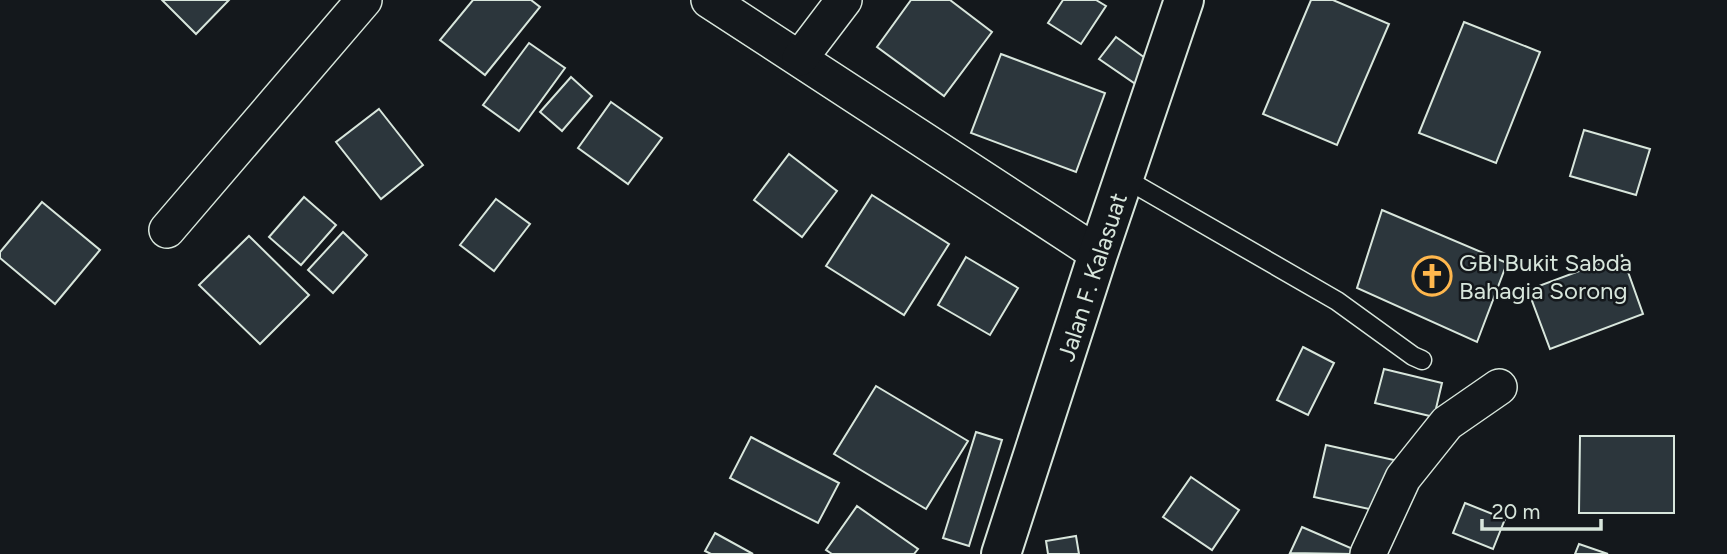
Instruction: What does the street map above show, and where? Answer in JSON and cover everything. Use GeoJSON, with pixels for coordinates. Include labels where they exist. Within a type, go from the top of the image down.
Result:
{"type":"FeatureCollection","features":[{"type":"Feature","properties":{"kind":"street"},"geometry":{"type":"LineString","coordinates":[[167,230],[364,0]]}},
{"type":"Feature","properties":{"kind":"street"},"geometry":{"type":"LineString","coordinates":[[709,0],[1098,254]]}},
{"type":"Feature","properties":{"kind":"street"},"geometry":{"type":"LineString","coordinates":[[800,58],[844,0]]}},
{"type":"Feature","properties":{"kind":"street","name":"Jalan F. Kalasuat"},"geometry":{"type":"LineString","coordinates":[[1001,554],[1184,0]]}},
{"type":"Feature","properties":{"kind":"street"},"geometry":{"type":"LineString","coordinates":[[1368,554],[1402,478],[1447,423],[1499,387]]}},
{"type":"Feature","properties":{"kind":"lane"},"geometry":{"type":"LineString","coordinates":[[1124,178],[1337,301],[1422,360]]}},
{"type":"Feature","properties":{"kind":"building"},"geometry":{"type":"Polygon","coordinates":[[[162,0],[229,0],[196,34],[162,0]]]}},
{"type":"Feature","properties":{"kind":"building"},"geometry":{"type":"Polygon","coordinates":[[[473,0],[531,0],[540,7],[485,75],[440,40],[473,0]]]}},
{"type":"Feature","properties":{"kind":"building"},"geometry":{"type":"Polygon","coordinates":[[[911,0],[950,0],[992,32],[944,96],[877,47],[911,0]]]}},
{"type":"Feature","properties":{"kind":"building"},"geometry":{"type":"Polygon","coordinates":[[[1063,0],[1096,0],[1106,6],[1081,44],[1048,23],[1063,0]]]}},
{"type":"Feature","properties":{"kind":"building"},"geometry":{"type":"Polygon","coordinates":[[[1311,0],[1333,0],[1389,24],[1337,145],[1263,114],[1311,0]]]}},
{"type":"Feature","properties":{"kind":"building"},"geometry":{"type":"Polygon","coordinates":[[[1464,22],[1540,52],[1496,163],[1419,133],[1464,22]]]}},
{"type":"Feature","properties":{"kind":"building"},"geometry":{"type":"Polygon","coordinates":[[[1116,37],[1152,63],[1137,85],[1099,59],[1116,37]]]}},
{"type":"Feature","properties":{"kind":"building"},"geometry":{"type":"Polygon","coordinates":[[[529,43],[565,68],[519,131],[483,105],[529,43]]]}},
{"type":"Feature","properties":{"kind":"building"},"geometry":{"type":"Polygon","coordinates":[[[1001,54],[1105,93],[1076,172],[971,133],[1001,54]]]}},
{"type":"Feature","properties":{"kind":"building"},"geometry":{"type":"Polygon","coordinates":[[[571,77],[592,96],[562,131],[540,112],[571,77]]]}},
{"type":"Feature","properties":{"kind":"building"},"geometry":{"type":"Polygon","coordinates":[[[611,102],[662,138],[628,184],[578,148],[611,102]]]}},
{"type":"Feature","properties":{"kind":"building"},"geometry":{"type":"Polygon","coordinates":[[[379,109],[423,165],[381,199],[336,142],[379,109]]]}},
{"type":"Feature","properties":{"kind":"building"},"geometry":{"type":"Polygon","coordinates":[[[1584,130],[1650,149],[1636,195],[1570,176],[1584,130]]]}},
{"type":"Feature","properties":{"kind":"building"},"geometry":{"type":"Polygon","coordinates":[[[789,154],[837,191],[802,237],[754,200],[789,154]]]}},
{"type":"Feature","properties":{"kind":"building"},"geometry":{"type":"Polygon","coordinates":[[[872,195],[949,244],[904,315],[826,266],[872,195]]]}},
{"type":"Feature","properties":{"kind":"building"},"geometry":{"type":"Polygon","coordinates":[[[304,197],[336,225],[301,265],[269,237],[304,197]]]}},
{"type":"Feature","properties":{"kind":"building"},"geometry":{"type":"Polygon","coordinates":[[[496,199],[530,224],[494,271],[460,245],[496,199]]]}},
{"type":"Feature","properties":{"kind":"building"},"geometry":{"type":"Polygon","coordinates":[[[42,202],[100,250],[55,304],[0,258],[0,252],[42,202]]]}},
{"type":"Feature","properties":{"kind":"building","name":"GBI Bukit Sabda Bahagia Sorong"},"geometry":{"type":"Polygon","coordinates":[[[1382,210],[1507,263],[1477,342],[1357,288],[1382,210]]]}},
{"type":"Feature","properties":{"kind":"building"},"geometry":{"type":"Polygon","coordinates":[[[343,232],[367,255],[333,293],[308,270],[343,232]]]}},
{"type":"Feature","properties":{"kind":"building"},"geometry":{"type":"Polygon","coordinates":[[[249,236],[309,295],[260,344],[199,285],[249,236]]]}},
{"type":"Feature","properties":{"kind":"building"},"geometry":{"type":"Polygon","coordinates":[[[1622,255],[1643,314],[1550,349],[1528,290],[1622,255]]]}},
{"type":"Feature","properties":{"kind":"building"},"geometry":{"type":"Polygon","coordinates":[[[966,257],[1018,288],[990,335],[938,305],[966,257]]]}},
{"type":"Feature","properties":{"kind":"building"},"geometry":{"type":"Polygon","coordinates":[[[1303,347],[1334,363],[1308,415],[1277,400],[1303,347]]]}},
{"type":"Feature","properties":{"kind":"building"},"geometry":{"type":"Polygon","coordinates":[[[1384,369],[1442,383],[1434,417],[1375,403],[1384,369]]]}},
{"type":"Feature","properties":{"kind":"building"},"geometry":{"type":"Polygon","coordinates":[[[876,386],[968,441],[926,509],[834,454],[876,386]]]}},
{"type":"Feature","properties":{"kind":"building"},"geometry":{"type":"Polygon","coordinates":[[[976,432],[1002,440],[969,546],[943,538],[976,432]]]}},
{"type":"Feature","properties":{"kind":"building"},"geometry":{"type":"Polygon","coordinates":[[[1580,436],[1674,436],[1674,513],[1579,513],[1580,436]]]}},
{"type":"Feature","properties":{"kind":"building"},"geometry":{"type":"Polygon","coordinates":[[[751,437],[839,483],[818,523],[730,478],[751,437]]]}},
{"type":"Feature","properties":{"kind":"building"},"geometry":{"type":"Polygon","coordinates":[[[1326,445],[1394,460],[1383,512],[1314,497],[1326,445]]]}},
{"type":"Feature","properties":{"kind":"building"},"geometry":{"type":"Polygon","coordinates":[[[1191,477],[1239,510],[1212,550],[1163,517],[1191,477]]]}},
{"type":"Feature","properties":{"kind":"building"},"geometry":{"type":"Polygon","coordinates":[[[1465,503],[1505,519],[1493,549],[1453,533],[1465,503]]]}},
{"type":"Feature","properties":{"kind":"building"},"geometry":{"type":"Polygon","coordinates":[[[857,506],[918,549],[914,554],[832,554],[826,550],[857,506]]]}},
{"type":"Feature","properties":{"kind":"building"},"geometry":{"type":"Polygon","coordinates":[[[1302,527],[1353,549],[1351,554],[1290,553],[1302,527]]]}},
{"type":"Feature","properties":{"kind":"building"},"geometry":{"type":"Polygon","coordinates":[[[715,533],[753,554],[711,554],[705,551],[715,533]]]}},
{"type":"Feature","properties":{"kind":"building"},"geometry":{"type":"Polygon","coordinates":[[[1076,536],[1079,554],[1048,554],[1046,541],[1076,536]]]}},
{"type":"Feature","properties":{"kind":"building"},"geometry":{"type":"Polygon","coordinates":[[[1579,544],[1608,554],[1575,554],[1579,544]]]}},
{"type":"Feature","properties":{"kind":"place","name":"GBI Bukit Sabda Bahagia Sorong"},"geometry":{"type":"Point","coordinates":[1432,276]}}]}
